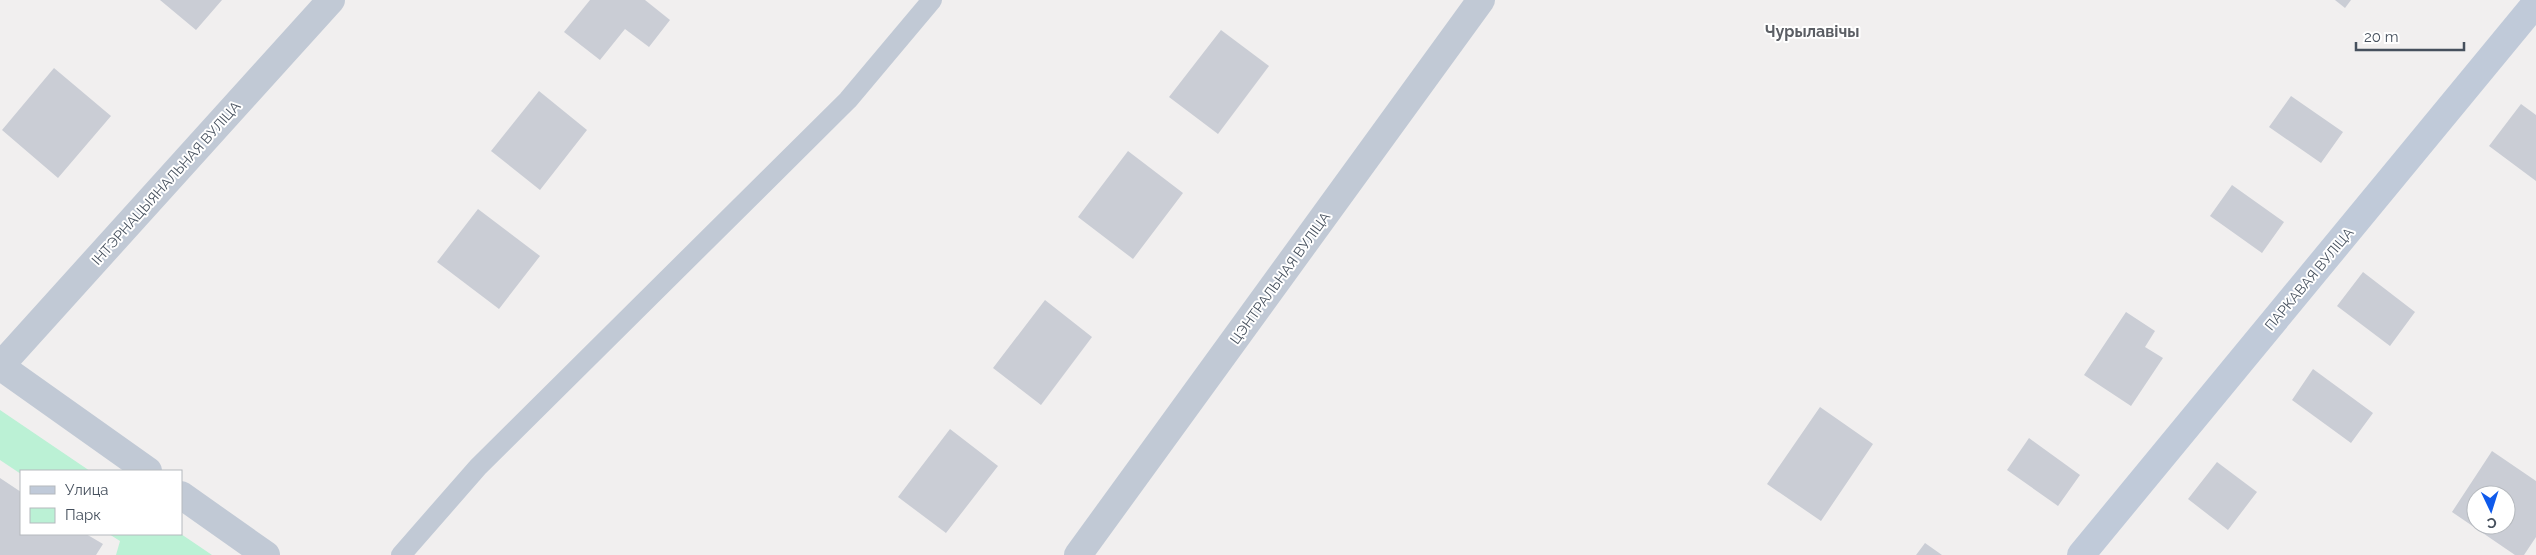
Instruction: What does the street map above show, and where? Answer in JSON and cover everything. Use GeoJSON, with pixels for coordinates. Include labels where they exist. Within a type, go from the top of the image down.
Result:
{"type":"FeatureCollection","features":[{"type":"Feature","properties":{"kind":"street","name":"ІНТЭРНАЦЫЯНАЛЬНАЯ ВУЛІЦА"},"geometry":{"type":"LineString","coordinates":[[0,366],[331,0]]}},
{"type":"Feature","properties":{"kind":"street","name":"ЦЭНТРАЛЬНАЯ ВУЛІЦА"},"geometry":{"type":"LineString","coordinates":[[1078,555],[1481,0]]}},
{"type":"Feature","properties":{"kind":"street","name":"ПАРКАВАЯ ВУЛІЦА"},"geometry":{"type":"LineString","coordinates":[[2081,555],[2536,3]]}},
{"type":"Feature","properties":{"kind":"street"},"geometry":{"type":"LineString","coordinates":[[0,366],[147,470]]}},
{"type":"Feature","properties":{"kind":"street"},"geometry":{"type":"LineString","coordinates":[[182,496],[266,555]]}},
{"type":"Feature","properties":{"kind":"lane"},"geometry":{"type":"LineString","coordinates":[[401,555],[478,467],[848,100],[932,0]]}},
{"type":"Feature","properties":{"kind":"green space"},"geometry":{"type":"Polygon","coordinates":[[[0,410],[89,470],[20,470],[20,473],[0,460],[0,410]]]}},
{"type":"Feature","properties":{"kind":"green space"},"geometry":{"type":"Polygon","coordinates":[[[111,535],[182,535],[212,555],[116,555],[120,541],[111,535]]]}},
{"type":"Feature","properties":{"kind":"building"},"geometry":{"type":"Polygon","coordinates":[[[160,0],[222,0],[196,30],[160,0]]]}},
{"type":"Feature","properties":{"kind":"building"},"geometry":{"type":"Polygon","coordinates":[[[590,0],[645,0],[670,20],[649,47],[625,29],[600,60],[564,32],[590,0]]]}},
{"type":"Feature","properties":{"kind":"building"},"geometry":{"type":"Polygon","coordinates":[[[2335,0],[2351,0],[2345,8],[2335,0]]]}},
{"type":"Feature","properties":{"kind":"building"},"geometry":{"type":"Polygon","coordinates":[[[1221,30],[1269,66],[1218,134],[1169,97],[1221,30]]]}},
{"type":"Feature","properties":{"kind":"building"},"geometry":{"type":"Polygon","coordinates":[[[54,68],[111,116],[58,178],[2,130],[54,68]]]}},
{"type":"Feature","properties":{"kind":"building"},"geometry":{"type":"Polygon","coordinates":[[[539,91],[587,130],[540,190],[491,151],[539,91]]]}},
{"type":"Feature","properties":{"kind":"building"},"geometry":{"type":"Polygon","coordinates":[[[2291,96],[2343,132],[2321,163],[2269,127],[2291,96]]]}},
{"type":"Feature","properties":{"kind":"building"},"geometry":{"type":"Polygon","coordinates":[[[2521,104],[2536,115],[2536,181],[2489,146],[2521,104]]]}},
{"type":"Feature","properties":{"kind":"building"},"geometry":{"type":"Polygon","coordinates":[[[1128,151],[1183,193],[1133,259],[1078,217],[1128,151]]]}},
{"type":"Feature","properties":{"kind":"building"},"geometry":{"type":"Polygon","coordinates":[[[2232,185],[2284,222],[2262,253],[2210,216],[2232,185]]]}},
{"type":"Feature","properties":{"kind":"building"},"geometry":{"type":"Polygon","coordinates":[[[478,209],[540,256],[499,309],[437,262],[478,209]]]}},
{"type":"Feature","properties":{"kind":"building"},"geometry":{"type":"Polygon","coordinates":[[[2363,272],[2415,312],[2390,346],[2337,306],[2363,272]]]}},
{"type":"Feature","properties":{"kind":"building"},"geometry":{"type":"Polygon","coordinates":[[[1045,300],[1092,337],[1041,405],[993,368],[1045,300]]]}},
{"type":"Feature","properties":{"kind":"building"},"geometry":{"type":"Polygon","coordinates":[[[2126,312],[2155,331],[2145,347],[2163,358],[2131,406],[2084,375],[2126,312]]]}},
{"type":"Feature","properties":{"kind":"building"},"geometry":{"type":"Polygon","coordinates":[[[2313,369],[2373,413],[2351,443],[2292,400],[2313,369]]]}},
{"type":"Feature","properties":{"kind":"building"},"geometry":{"type":"Polygon","coordinates":[[[1820,407],[1873,444],[1821,521],[1767,484],[1820,407]]]}},
{"type":"Feature","properties":{"kind":"building"},"geometry":{"type":"Polygon","coordinates":[[[950,429],[998,466],[946,533],[898,497],[950,429]]]}},
{"type":"Feature","properties":{"kind":"building"},"geometry":{"type":"Polygon","coordinates":[[[2029,438],[2080,475],[2058,506],[2007,470],[2029,438]]]}},
{"type":"Feature","properties":{"kind":"building"},"geometry":{"type":"Polygon","coordinates":[[[2492,451],[2536,481],[2536,537],[2524,555],[2515,555],[2486,535],[2516,535],[2516,485],[2470,485],[2492,451]]]}},
{"type":"Feature","properties":{"kind":"building"},"geometry":{"type":"Polygon","coordinates":[[[2217,462],[2257,492],[2228,530],[2188,499],[2217,462]]]}},
{"type":"Feature","properties":{"kind":"building"},"geometry":{"type":"Polygon","coordinates":[[[0,478],[20,491],[20,535],[88,535],[103,544],[96,555],[0,555],[0,478]]]}},
{"type":"Feature","properties":{"kind":"building"},"geometry":{"type":"Polygon","coordinates":[[[2466,491],[2466,522],[2452,512],[2466,491]]]}},
{"type":"Feature","properties":{"kind":"building"},"geometry":{"type":"Polygon","coordinates":[[[1925,543],[1942,555],[1916,555],[1925,543]]]}},
{"type":"Feature","properties":{"kind":"district","name":"Чурылавічы"},"geometry":{"type":"Point","coordinates":[1812,31]}}]}
